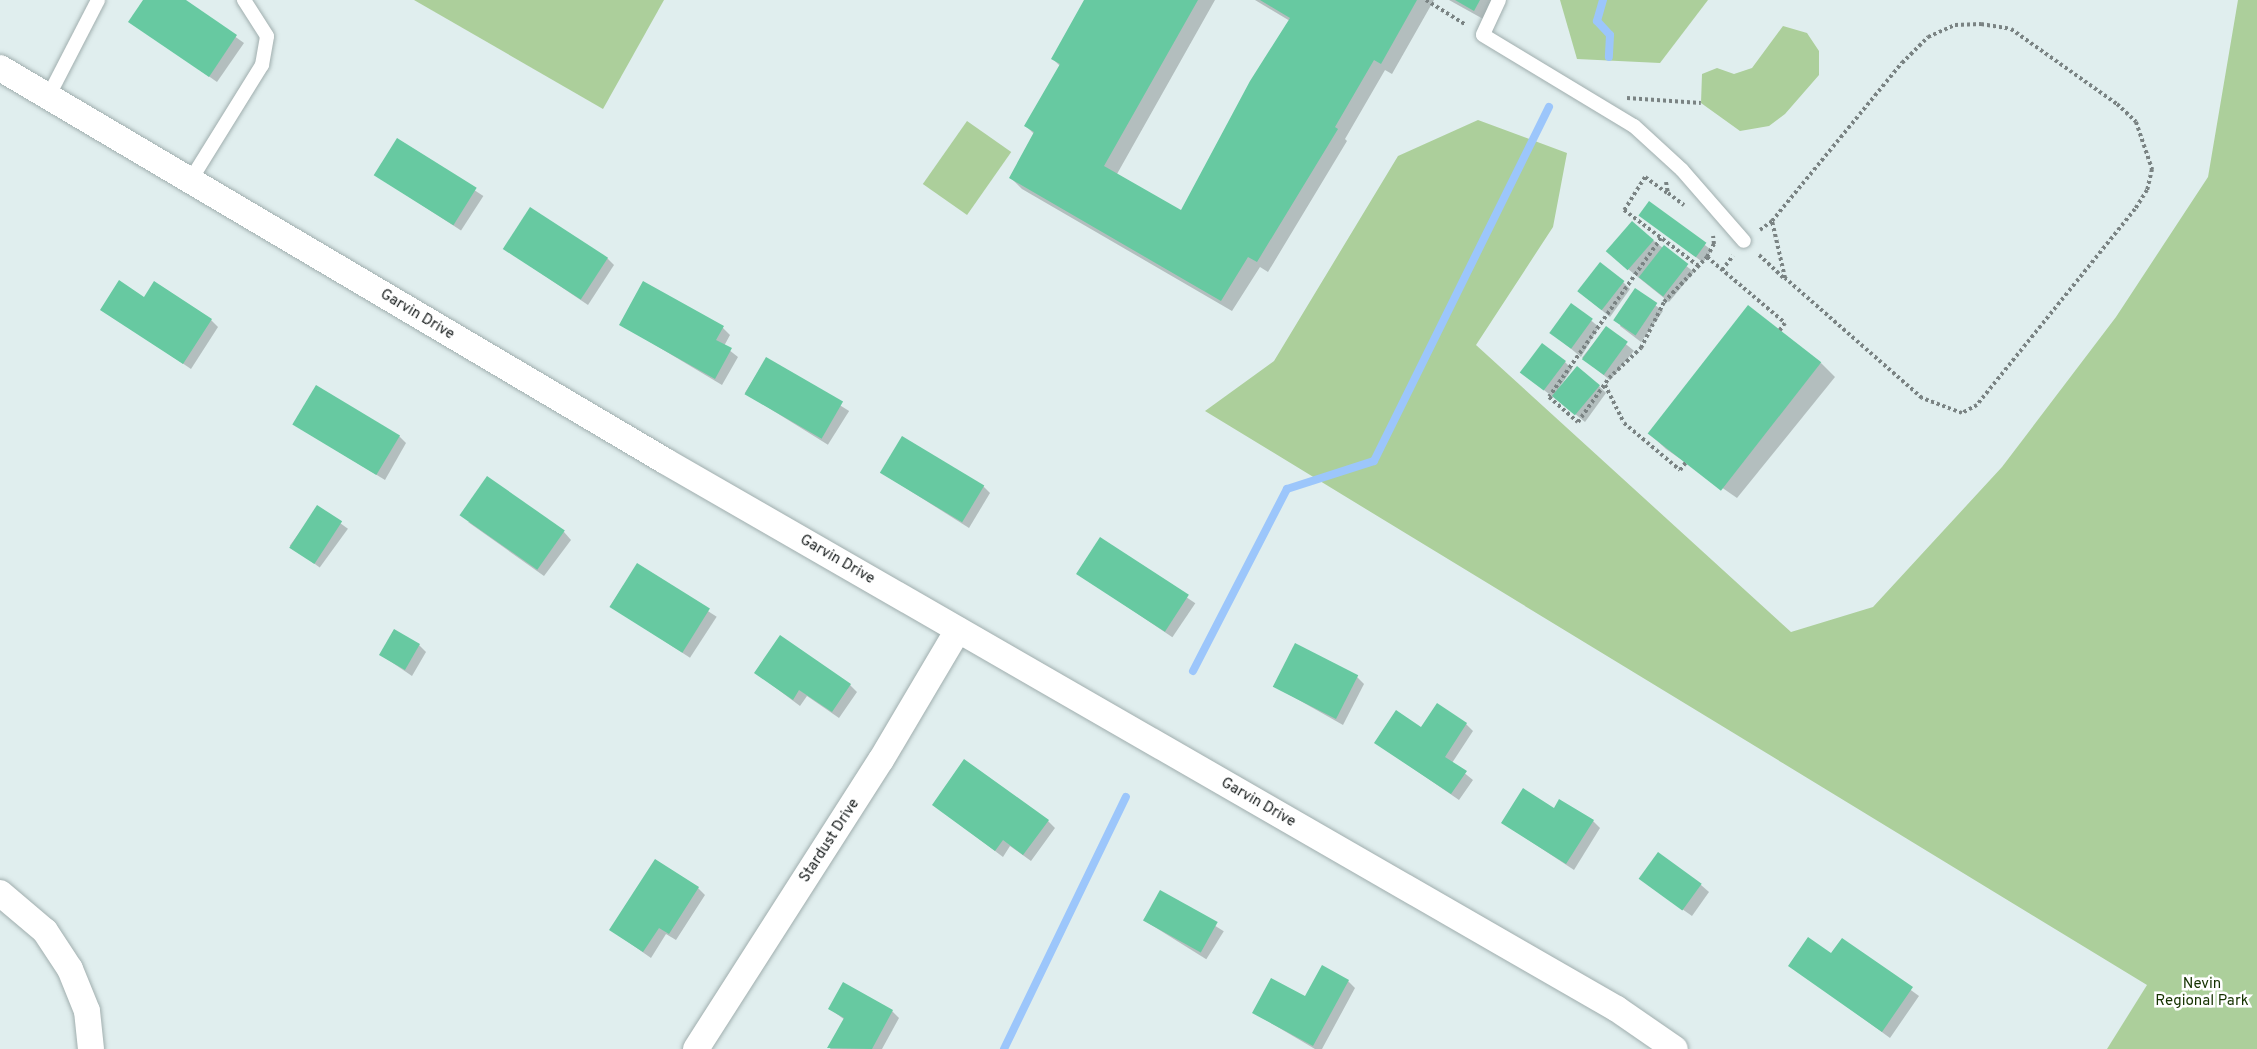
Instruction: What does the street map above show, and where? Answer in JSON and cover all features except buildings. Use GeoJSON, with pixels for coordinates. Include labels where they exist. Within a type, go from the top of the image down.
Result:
{"type":"FeatureCollection","features":[{"type":"Feature","properties":{"kind":"street","name":"Garvin Drive"},"geometry":{"type":"LineString","coordinates":[[0,68],[958,630],[1617,1009],[1675,1049]]}},
{"type":"Feature","properties":{"kind":"street","name":"Stardust Drive"},"geometry":{"type":"LineString","coordinates":[[696,1049],[881,760],[958,630]]}},
{"type":"Feature","properties":{"kind":"street"},"geometry":{"type":"LineString","coordinates":[[0,893],[45,931],[70,969],[87,1011],[91,1049]]}},
{"type":"Feature","properties":{"kind":"lane"},"geometry":{"type":"LineString","coordinates":[[48,97],[98,0]]}},
{"type":"Feature","properties":{"kind":"lane"},"geometry":{"type":"LineString","coordinates":[[190,181],[262,65],[267,36],[244,0]]}},
{"type":"Feature","properties":{"kind":"lane"},"geometry":{"type":"LineString","coordinates":[[1499,0],[1482,35],[1581,97],[1634,126],[1687,176],[1744,242]]}},
{"type":"Feature","properties":{"kind":"path"},"geometry":{"type":"LineString","coordinates":[[1426,0],[1482,35]]}},
{"type":"Feature","properties":{"kind":"path"},"geometry":{"type":"LineString","coordinates":[[1744,242],[1785,278],[1922,398],[1962,413],[1977,405],[2135,209],[2148,190],[2152,169],[2147,147],[2136,122],[2117,104],[2011,29],[1981,24],[1955,25],[1928,37],[1902,63],[1772,221],[1785,278]]}},
{"type":"Feature","properties":{"kind":"path"},"geometry":{"type":"LineString","coordinates":[[1581,97],[1701,103]]}},
{"type":"Feature","properties":{"kind":"path"},"geometry":{"type":"LineString","coordinates":[[1654,146],[1668,193]]}},
{"type":"Feature","properties":{"kind":"path"},"geometry":{"type":"LineString","coordinates":[[1692,211],[1645,177],[1624,210],[1700,267]]}},
{"type":"Feature","properties":{"kind":"path"},"geometry":{"type":"LineString","coordinates":[[1661,238],[1549,397],[1578,422],[1605,384],[1641,348],[1665,302],[1707,257],[1714,244],[1712,230]]}},
{"type":"Feature","properties":{"kind":"path"},"geometry":{"type":"LineString","coordinates":[[1707,257],[1785,323],[1780,330]]}},
{"type":"Feature","properties":{"kind":"path"},"geometry":{"type":"LineString","coordinates":[[1605,384],[1624,423],[1680,470],[1687,461]]}},
{"type":"Feature","properties":{"kind":"green space"},"geometry":{"type":"Polygon","coordinates":[[[414,0],[664,0],[603,109],[414,0]]]}},
{"type":"Feature","properties":{"kind":"green space"},"geometry":{"type":"Polygon","coordinates":[[[1560,0],[1708,0],[1660,63],[1577,59],[1560,0]]]}},
{"type":"Feature","properties":{"kind":"green space","name":"Nevin Regional Park"},"geometry":{"type":"Polygon","coordinates":[[[2238,0],[2257,0],[2257,1049],[2107,1049],[2147,985],[1205,411],[1274,361],[1398,156],[1478,120],[1567,153],[1553,227],[1476,345],[1791,632],[1873,607],[2002,467],[2116,317],[2208,177],[2238,0]]]}},
{"type":"Feature","properties":{"kind":"green space"},"geometry":{"type":"Polygon","coordinates":[[[1783,26],[1807,33],[1819,51],[1819,75],[1785,114],[1769,126],[1740,131],[1701,103],[1702,74],[1717,68],[1734,74],[1752,68],[1783,26]]]}},
{"type":"Feature","properties":{"kind":"green space"},"geometry":{"type":"Polygon","coordinates":[[[967,121],[1011,152],[967,215],[923,184],[967,121]]]}},
{"type":"Feature","properties":{"kind":"waterway"},"geometry":{"type":"LineString","coordinates":[[1603,0],[1597,21],[1610,35],[1609,57]]}},
{"type":"Feature","properties":{"kind":"waterway"},"geometry":{"type":"LineString","coordinates":[[1193,671],[1287,489],[1374,461],[1549,107]]}},
{"type":"Feature","properties":{"kind":"waterway"},"geometry":{"type":"LineString","coordinates":[[1004,1049],[1126,797]]}}]}
